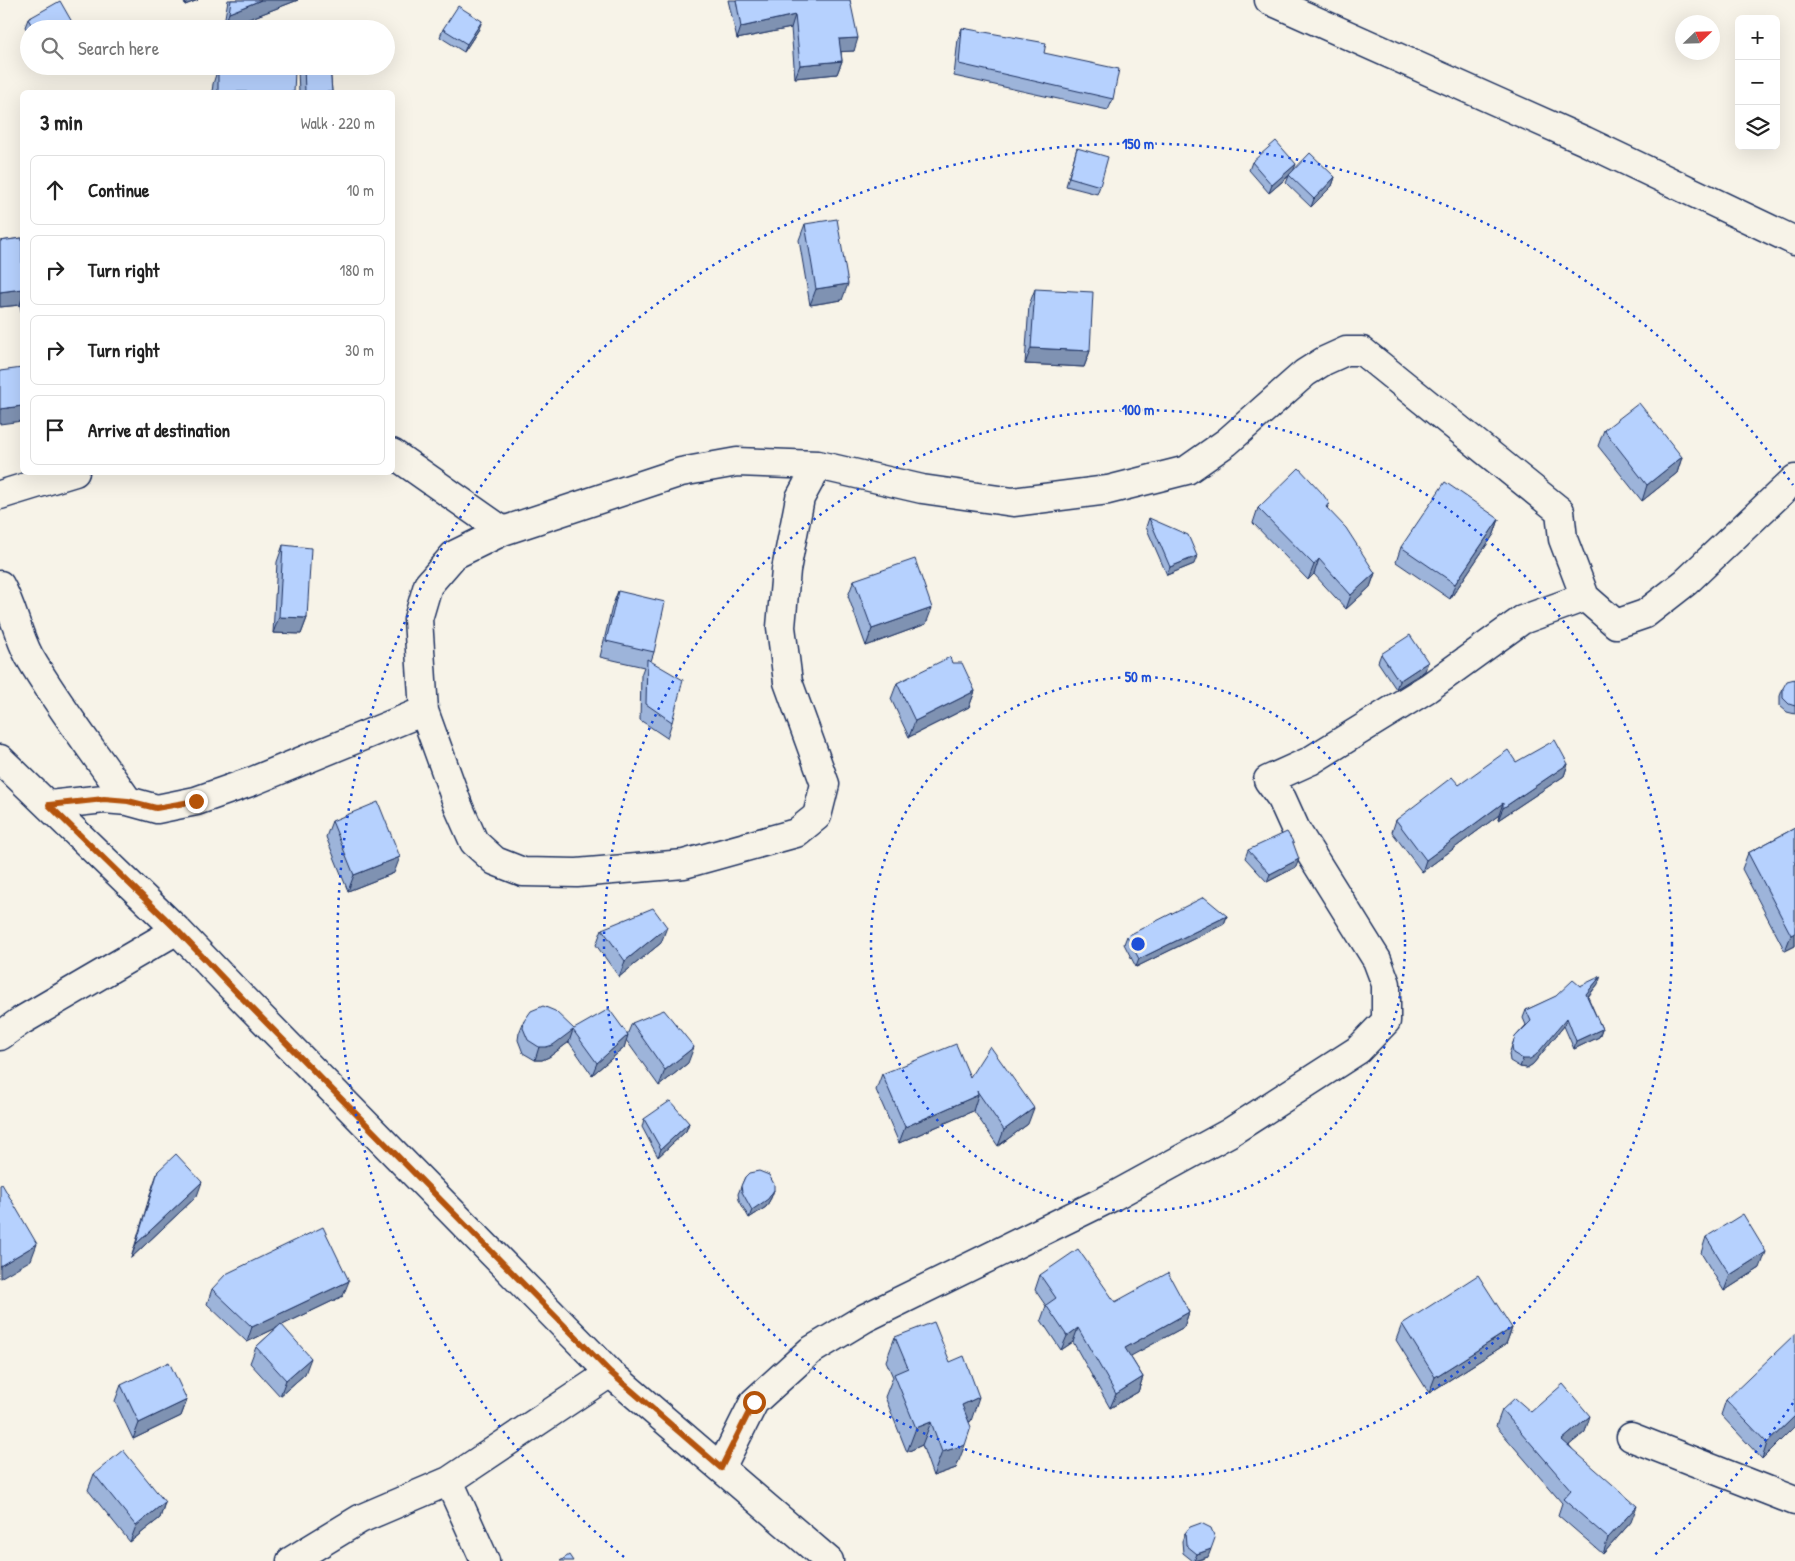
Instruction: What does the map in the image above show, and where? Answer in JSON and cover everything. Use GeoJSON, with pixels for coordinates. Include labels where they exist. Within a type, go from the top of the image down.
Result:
{"type":"FeatureCollection","features":[{"type":"Feature","properties":{"kind":"street"},"geometry":{"type":"LineString","coordinates":[[1269,0],[1584,141],[1795,241]]}},
{"type":"Feature","properties":{"kind":"street"},"geometry":{"type":"LineString","coordinates":[[818,465],[800,498],[786,570],[781,627],[788,682],[826,784],[817,816],[796,833],[684,864],[577,873],[523,872],[495,861],[474,842],[459,808],[424,711],[418,619],[428,585],[454,555],[503,532],[681,472],[737,462],[818,465],[922,488],[1012,502],[1108,490],[1187,470],[1227,442],[1305,373],[1324,361],[1346,352],[1362,351],[1560,511],[1562,539],[1585,598],[1616,624],[1644,614],[1686,582],[1795,479]]}},
{"type":"Feature","properties":{"kind":"street"},"geometry":{"type":"LineString","coordinates":[[395,455],[503,532]]}},
{"type":"Feature","properties":{"kind":"street"},"geometry":{"type":"LineString","coordinates":[[0,495],[65,475]]}},
{"type":"Feature","properties":{"kind":"street"},"geometry":{"type":"LineString","coordinates":[[0,586],[8,599],[28,654],[67,715],[128,801]]}},
{"type":"Feature","properties":{"kind":"street"},"geometry":{"type":"LineString","coordinates":[[721,1468],[754,1402],[810,1351],[865,1318],[1112,1197],[1221,1137],[1358,1050],[1386,1020],[1386,984],[1377,960],[1296,830],[1282,799],[1268,780],[1310,761],[1428,688],[1522,620],[1585,598]]}},
{"type":"Feature","properties":{"kind":"street"},"geometry":{"type":"LineString","coordinates":[[49,805],[104,799],[128,801],[156,808],[196,801],[253,781],[424,711]]}},
{"type":"Feature","properties":{"kind":"street"},"geometry":{"type":"LineString","coordinates":[[0,759],[177,930],[610,1372],[829,1561]]}},
{"type":"Feature","properties":{"kind":"street"},"geometry":{"type":"LineString","coordinates":[[0,1036],[21,1021],[177,930]]}},
{"type":"Feature","properties":{"kind":"street"},"geometry":{"type":"LineString","coordinates":[[292,1561],[360,1519],[449,1482],[610,1372]]}},
{"type":"Feature","properties":{"kind":"street"},"geometry":{"type":"LineString","coordinates":[[1631,1437],[1795,1501]]}},
{"type":"Feature","properties":{"kind":"street"},"geometry":{"type":"LineString","coordinates":[[449,1482],[485,1561]]}},
{"type":"Feature","properties":{"kind":"building"},"geometry":{"type":"Polygon","coordinates":[[[231,0],[261,0],[229,13],[231,0]]]}},
{"type":"Feature","properties":{"kind":"building"},"geometry":{"type":"Polygon","coordinates":[[[736,0],[850,0],[858,38],[839,39],[842,61],[800,65],[795,15],[741,27],[736,0]]]}},
{"type":"Feature","properties":{"kind":"building"},"geometry":{"type":"Polygon","coordinates":[[[60,1],[71,20],[29,20],[60,1]]]}},
{"type":"Feature","properties":{"kind":"building"},"geometry":{"type":"Polygon","coordinates":[[[458,6],[482,21],[467,44],[443,29],[458,6]]]}},
{"type":"Feature","properties":{"kind":"building"},"geometry":{"type":"Polygon","coordinates":[[[962,28],[1046,43],[1044,53],[1119,69],[1113,99],[959,64],[962,28]]]}},
{"type":"Feature","properties":{"kind":"building"},"geometry":{"type":"Polygon","coordinates":[[[218,75],[295,75],[294,90],[218,90],[218,75]]]}},
{"type":"Feature","properties":{"kind":"building"},"geometry":{"type":"Polygon","coordinates":[[[304,75],[331,75],[332,90],[305,90],[304,75]]]}},
{"type":"Feature","properties":{"kind":"building"},"geometry":{"type":"Polygon","coordinates":[[[1276,141],[1296,164],[1272,185],[1252,162],[1276,141]]]}},
{"type":"Feature","properties":{"kind":"building"},"geometry":{"type":"Polygon","coordinates":[[[1077,148],[1108,157],[1100,186],[1069,177],[1077,148]]]}},
{"type":"Feature","properties":{"kind":"building"},"geometry":{"type":"Polygon","coordinates":[[[1310,153],[1335,177],[1314,199],[1289,175],[1310,153]]]}},
{"type":"Feature","properties":{"kind":"building"},"geometry":{"type":"Polygon","coordinates":[[[837,219],[848,284],[816,289],[805,224],[837,219]]]}},
{"type":"Feature","properties":{"kind":"building"},"geometry":{"type":"Polygon","coordinates":[[[20,238],[20,289],[0,292],[0,241],[20,238]]]}},
{"type":"Feature","properties":{"kind":"building"},"geometry":{"type":"Polygon","coordinates":[[[1035,289],[1093,292],[1090,351],[1031,348],[1035,289]]]}},
{"type":"Feature","properties":{"kind":"building"},"geometry":{"type":"Polygon","coordinates":[[[20,368],[20,406],[0,409],[0,371],[20,368]]]}},
{"type":"Feature","properties":{"kind":"building"},"geometry":{"type":"Polygon","coordinates":[[[1639,403],[1682,457],[1647,485],[1604,430],[1639,403]]]}},
{"type":"Feature","properties":{"kind":"building"},"geometry":{"type":"Polygon","coordinates":[[[1299,468],[1322,493],[1329,503],[1326,507],[1346,528],[1375,573],[1351,595],[1319,559],[1314,565],[1258,508],[1299,468]]]}},
{"type":"Feature","properties":{"kind":"building"},"geometry":{"type":"Polygon","coordinates":[[[1445,482],[1499,519],[1455,584],[1401,547],[1445,482]]]}},
{"type":"Feature","properties":{"kind":"building"},"geometry":{"type":"Polygon","coordinates":[[[1149,518],[1188,535],[1197,556],[1170,567],[1149,518]]]}},
{"type":"Feature","properties":{"kind":"building"},"geometry":{"type":"Polygon","coordinates":[[[283,545],[311,548],[307,618],[279,617],[283,545]]]}},
{"type":"Feature","properties":{"kind":"building"},"geometry":{"type":"Polygon","coordinates":[[[915,559],[932,608],[872,629],[854,580],[915,559]]]}},
{"type":"Feature","properties":{"kind":"building"},"geometry":{"type":"Polygon","coordinates":[[[618,591],[665,602],[654,652],[606,641],[618,591]]]}},
{"type":"Feature","properties":{"kind":"building"},"geometry":{"type":"Polygon","coordinates":[[[1410,635],[1428,662],[1399,681],[1381,654],[1410,635]]]}},
{"type":"Feature","properties":{"kind":"building"},"geometry":{"type":"Polygon","coordinates":[[[950,657],[952,663],[962,663],[975,691],[915,721],[897,683],[950,657]]]}},
{"type":"Feature","properties":{"kind":"building"},"geometry":{"type":"Polygon","coordinates":[[[647,659],[683,680],[672,722],[646,704],[647,659]]]}},
{"type":"Feature","properties":{"kind":"building"},"geometry":{"type":"Polygon","coordinates":[[[1795,679],[1795,706],[1789,704],[1783,698],[1783,688],[1787,681],[1795,679]]]}},
{"type":"Feature","properties":{"kind":"building"},"geometry":{"type":"Polygon","coordinates":[[[1555,740],[1568,764],[1503,808],[1503,803],[1426,860],[1396,820],[1452,777],[1459,785],[1508,750],[1516,762],[1555,740]]]}},
{"type":"Feature","properties":{"kind":"building"},"geometry":{"type":"Polygon","coordinates":[[[378,802],[400,857],[354,875],[332,821],[378,802]]]}},
{"type":"Feature","properties":{"kind":"building"},"geometry":{"type":"Polygon","coordinates":[[[1795,828],[1795,933],[1791,935],[1748,853],[1795,828]]]}},
{"type":"Feature","properties":{"kind":"building"},"geometry":{"type":"Polygon","coordinates":[[[1287,832],[1299,859],[1270,874],[1248,850],[1287,832]]]}},
{"type":"Feature","properties":{"kind":"building"},"geometry":{"type":"Polygon","coordinates":[[[1204,897],[1227,916],[1139,959],[1127,936],[1204,897]]]}},
{"type":"Feature","properties":{"kind":"building"},"geometry":{"type":"Polygon","coordinates":[[[653,908],[667,927],[625,961],[602,929],[653,908]]]}},
{"type":"Feature","properties":{"kind":"building"},"geometry":{"type":"Polygon","coordinates":[[[1601,976],[1586,994],[1602,1029],[1576,1041],[1567,1018],[1536,1055],[1530,1059],[1523,1059],[1513,1053],[1512,1046],[1515,1037],[1531,1021],[1526,1010],[1556,996],[1573,980],[1580,986],[1601,976]]]}},
{"type":"Feature","properties":{"kind":"building"},"geometry":{"type":"Polygon","coordinates":[[[543,1006],[555,1011],[574,1029],[609,1009],[628,1035],[597,1063],[573,1030],[553,1045],[539,1047],[528,1040],[523,1028],[524,1021],[531,1011],[543,1006]]]}},
{"type":"Feature","properties":{"kind":"building"},"geometry":{"type":"Polygon","coordinates":[[[664,1010],[694,1047],[665,1070],[632,1023],[664,1010]]]}},
{"type":"Feature","properties":{"kind":"building"},"geometry":{"type":"Polygon","coordinates":[[[956,1044],[970,1077],[990,1046],[1034,1108],[1004,1130],[977,1091],[978,1095],[905,1127],[882,1074],[956,1044]]]}},
{"type":"Feature","properties":{"kind":"building"},"geometry":{"type":"Polygon","coordinates":[[[670,1101],[689,1123],[661,1149],[644,1119],[670,1101]]]}},
{"type":"Feature","properties":{"kind":"building"},"geometry":{"type":"Polygon","coordinates":[[[176,1154],[202,1182],[136,1244],[158,1171],[176,1154]]]}},
{"type":"Feature","properties":{"kind":"building"},"geometry":{"type":"Polygon","coordinates":[[[759,1171],[769,1175],[774,1184],[774,1190],[768,1199],[752,1210],[742,1192],[741,1186],[749,1173],[759,1171]]]}},
{"type":"Feature","properties":{"kind":"building"},"geometry":{"type":"Polygon","coordinates":[[[2,1184],[37,1244],[0,1266],[0,1185],[2,1184]]]}},
{"type":"Feature","properties":{"kind":"building"},"geometry":{"type":"Polygon","coordinates":[[[1743,1214],[1766,1252],[1730,1275],[1706,1237],[1743,1214]]]}},
{"type":"Feature","properties":{"kind":"building"},"geometry":{"type":"Polygon","coordinates":[[[323,1227],[349,1281],[252,1327],[212,1289],[226,1274],[323,1227]]]}},
{"type":"Feature","properties":{"kind":"building"},"geometry":{"type":"Polygon","coordinates":[[[1078,1249],[1115,1302],[1168,1273],[1189,1312],[1125,1348],[1143,1377],[1116,1394],[1078,1328],[1067,1336],[1046,1305],[1056,1298],[1040,1275],[1078,1249]]]}},
{"type":"Feature","properties":{"kind":"building"},"geometry":{"type":"Polygon","coordinates":[[[1478,1275],[1512,1328],[1435,1377],[1402,1324],[1478,1275]]]}},
{"type":"Feature","properties":{"kind":"building"},"geometry":{"type":"Polygon","coordinates":[[[934,1322],[950,1362],[964,1356],[979,1397],[962,1405],[971,1427],[965,1445],[942,1452],[931,1422],[916,1428],[894,1374],[908,1368],[895,1337],[934,1322]]]}},
{"type":"Feature","properties":{"kind":"building"},"geometry":{"type":"Polygon","coordinates":[[[281,1324],[311,1358],[286,1380],[256,1347],[281,1324]]]}},
{"type":"Feature","properties":{"kind":"building"},"geometry":{"type":"Polygon","coordinates":[[[1795,1334],[1795,1416],[1767,1443],[1726,1400],[1795,1334]]]}},
{"type":"Feature","properties":{"kind":"building"},"geometry":{"type":"Polygon","coordinates":[[[169,1362],[187,1400],[139,1423],[121,1385],[169,1362]]]}},
{"type":"Feature","properties":{"kind":"building"},"geometry":{"type":"Polygon","coordinates":[[[1563,1384],[1590,1416],[1562,1440],[1637,1506],[1608,1538],[1563,1499],[1571,1490],[1502,1410],[1515,1398],[1531,1412],[1563,1384]]]}},
{"type":"Feature","properties":{"kind":"building"},"geometry":{"type":"Polygon","coordinates":[[[123,1450],[165,1502],[136,1526],[94,1474],[123,1450]]]}},
{"type":"Feature","properties":{"kind":"building"},"geometry":{"type":"Polygon","coordinates":[[[1201,1523],[1211,1528],[1215,1538],[1211,1549],[1197,1554],[1186,1545],[1185,1533],[1190,1527],[1201,1523]]]}},
{"type":"Feature","properties":{"kind":"building"},"geometry":{"type":"Polygon","coordinates":[[[569,1555],[573,1561],[560,1561],[569,1555]]]}},
{"type":"Feature","properties":{"kind":"route"},"geometry":{"type":"LineString","coordinates":[[196,801],[156,808],[128,801],[104,799],[49,805],[177,930],[610,1372],[721,1468],[754,1402]]}}]}
